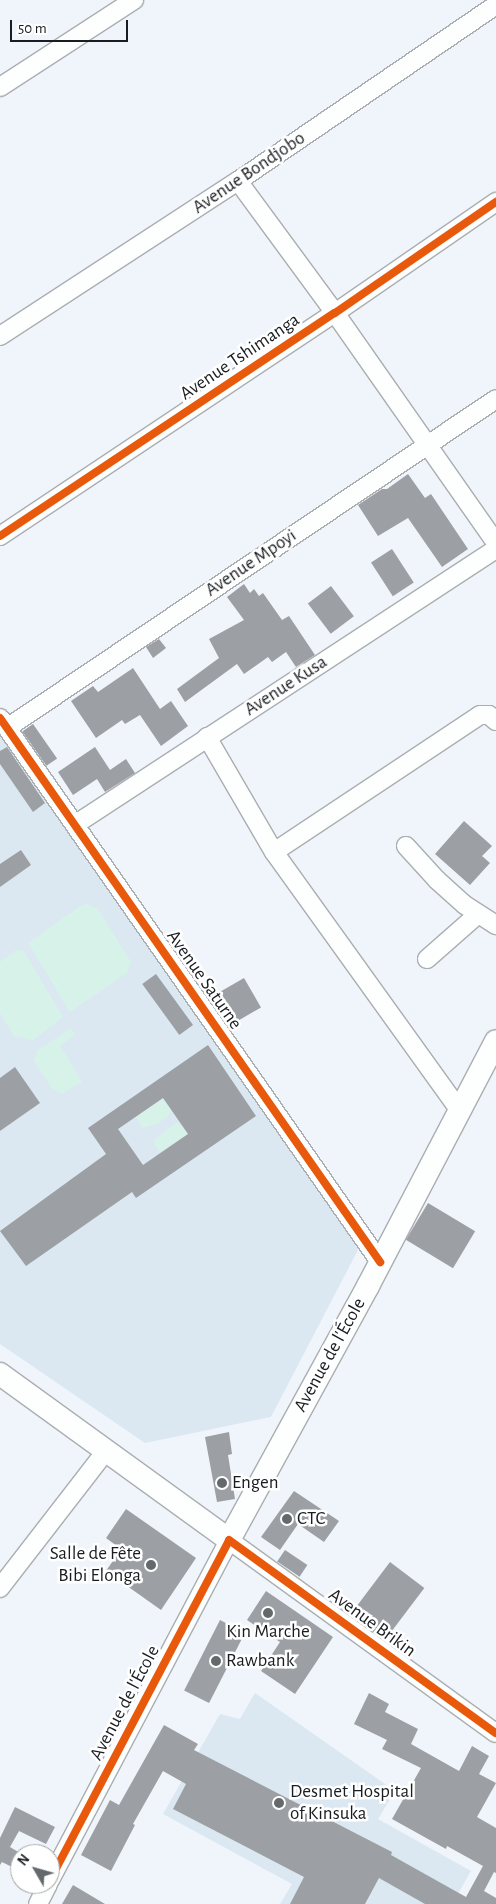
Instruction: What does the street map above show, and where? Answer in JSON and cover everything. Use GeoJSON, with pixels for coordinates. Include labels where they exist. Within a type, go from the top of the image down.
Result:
{"type":"FeatureCollection","features":[{"type":"Feature","properties":{"kind":"main road","name":"Avenue de l'École"},"geometry":{"type":"LineString","coordinates":[[229,1540],[380,1262],[496,1041]]}},
{"type":"Feature","properties":{"kind":"main road"},"geometry":{"type":"LineString","coordinates":[[0,1374],[229,1540]]}},
{"type":"Feature","properties":{"kind":"street"},"geometry":{"type":"LineString","coordinates":[[0,87],[134,0]]}},
{"type":"Feature","properties":{"kind":"street","name":"Avenue Bondjobo"},"geometry":{"type":"LineString","coordinates":[[0,336],[238,181],[496,5]]}},
{"type":"Feature","properties":{"kind":"street"},"geometry":{"type":"LineString","coordinates":[[238,181],[335,313],[496,543]]}},
{"type":"Feature","properties":{"kind":"street","name":"Avenue Tshimanga"},"geometry":{"type":"LineString","coordinates":[[0,536],[335,313],[496,202]]}},
{"type":"Feature","properties":{"kind":"street","name":"Avenue Mpoyi"},"geometry":{"type":"LineString","coordinates":[[3,723],[496,399]]}},
{"type":"Feature","properties":{"kind":"street","name":"Avenue Kusa"},"geometry":{"type":"LineString","coordinates":[[76,824],[496,549]]}},
{"type":"Feature","properties":{"kind":"street"},"geometry":{"type":"LineString","coordinates":[[274,852],[480,715],[489,715],[496,721]]}},
{"type":"Feature","properties":{"kind":"street","name":"Avenue Saturne"},"geometry":{"type":"LineString","coordinates":[[3,723],[76,824],[380,1262]]}},
{"type":"Feature","properties":{"kind":"street"},"geometry":{"type":"LineString","coordinates":[[207,737],[274,852],[459,1109]]}},
{"type":"Feature","properties":{"kind":"street"},"geometry":{"type":"LineString","coordinates":[[406,846],[436,880],[477,915],[496,925]]}},
{"type":"Feature","properties":{"kind":"street"},"geometry":{"type":"LineString","coordinates":[[427,959],[477,915]]}},
{"type":"Feature","properties":{"kind":"street"},"geometry":{"type":"LineString","coordinates":[[1,1584],[106,1451]]}},
{"type":"Feature","properties":{"kind":"street","name":"Avenue Brikin"},"geometry":{"type":"LineString","coordinates":[[229,1540],[496,1733]]}},
{"type":"Feature","properties":{"kind":"street","name":"Avenue de l'École"},"geometry":{"type":"LineString","coordinates":[[60,1861],[229,1540]]}},
{"type":"Feature","properties":{"kind":"shaded area"},"geometry":{"type":"Polygon","coordinates":[[[0,729],[167,975],[359,1248],[271,1417],[145,1443],[0,1344],[0,729]]]}},
{"type":"Feature","properties":{"kind":"shaded area","name":"Desmet Hospital of Kinsuka"},"geometry":{"type":"Polygon","coordinates":[[[255,1693],[395,1791],[378,1819],[471,1871],[452,1904],[280,1904],[292,1884],[163,1814],[220,1714],[240,1719],[255,1693]]]}},
{"type":"Feature","properties":{"kind":"green space"},"geometry":{"type":"Polygon","coordinates":[[[87,904],[98,909],[131,962],[127,973],[70,1012],[28,943],[82,905],[87,904]]]}},
{"type":"Feature","properties":{"kind":"green space"},"geometry":{"type":"Polygon","coordinates":[[[16,950],[23,950],[63,1017],[33,1040],[14,1036],[0,1013],[0,962],[16,950]]]}},
{"type":"Feature","properties":{"kind":"green space"},"geometry":{"type":"Polygon","coordinates":[[[71,1028],[75,1035],[60,1046],[82,1081],[62,1094],[53,1090],[34,1061],[37,1051],[71,1028]]]}},
{"type":"Feature","properties":{"kind":"green space"},"geometry":{"type":"Polygon","coordinates":[[[169,1095],[176,1104],[167,1117],[157,1124],[142,1128],[136,1117],[169,1095]]]}},
{"type":"Feature","properties":{"kind":"green space"},"geometry":{"type":"Polygon","coordinates":[[[177,1122],[181,1126],[194,1130],[160,1152],[154,1143],[155,1139],[177,1122]]]}},
{"type":"Feature","properties":{"kind":"building"},"geometry":{"type":"Polygon","coordinates":[[[408,474],[425,498],[431,494],[468,549],[442,567],[408,518],[378,536],[358,505],[382,489],[387,489],[408,474]]]}},
{"type":"Feature","properties":{"kind":"building"},"geometry":{"type":"Polygon","coordinates":[[[392,549],[414,583],[393,596],[371,563],[392,549]]]}},
{"type":"Feature","properties":{"kind":"building"},"geometry":{"type":"Polygon","coordinates":[[[244,584],[250,593],[254,589],[259,596],[263,593],[282,620],[289,616],[315,655],[296,667],[286,652],[272,662],[268,657],[244,674],[237,664],[185,702],[177,689],[219,658],[209,639],[244,620],[227,597],[244,584]]]}},
{"type":"Feature","properties":{"kind":"building"},"geometry":{"type":"Polygon","coordinates":[[[331,586],[354,616],[331,634],[308,603],[331,586]]]}},
{"type":"Feature","properties":{"kind":"building"},"geometry":{"type":"Polygon","coordinates":[[[159,639],[166,648],[153,658],[146,647],[159,639]]]}},
{"type":"Feature","properties":{"kind":"building"},"geometry":{"type":"Polygon","coordinates":[[[133,668],[160,709],[171,701],[188,726],[161,746],[140,715],[125,724],[122,720],[96,738],[71,701],[93,686],[98,692],[133,668]]]}},
{"type":"Feature","properties":{"kind":"building"},"geometry":{"type":"Polygon","coordinates":[[[33,724],[57,758],[46,766],[22,731],[33,724]]]}},
{"type":"Feature","properties":{"kind":"building"},"geometry":{"type":"Polygon","coordinates":[[[7,747],[45,803],[33,812],[0,764],[0,751],[7,747]]]}},
{"type":"Feature","properties":{"kind":"building"},"geometry":{"type":"Polygon","coordinates":[[[95,747],[110,770],[126,759],[135,773],[105,792],[97,779],[73,795],[58,772],[95,747]]]}},
{"type":"Feature","properties":{"kind":"building"},"geometry":{"type":"Polygon","coordinates":[[[464,821],[492,846],[482,856],[490,863],[470,885],[435,854],[464,821]]]}},
{"type":"Feature","properties":{"kind":"building"},"geometry":{"type":"Polygon","coordinates":[[[21,850],[31,865],[0,887],[0,864],[21,850]]]}},
{"type":"Feature","properties":{"kind":"building"},"geometry":{"type":"Polygon","coordinates":[[[156,974],[193,1025],[179,1035],[142,984],[156,974]]]}},
{"type":"Feature","properties":{"kind":"building"},"geometry":{"type":"Polygon","coordinates":[[[244,978],[261,1007],[232,1024],[215,995],[244,978]]]}},
{"type":"Feature","properties":{"kind":"building"},"geometry":{"type":"Polygon","coordinates":[[[208,1045],[256,1116],[136,1198],[132,1192],[26,1266],[0,1231],[106,1154],[88,1128],[208,1045]],[[163,1098],[118,1129],[143,1165],[188,1134],[163,1098]]]}},
{"type":"Feature","properties":{"kind":"building"},"geometry":{"type":"Polygon","coordinates":[[[15,1067],[40,1103],[0,1131],[0,1078],[15,1067]]]}},
{"type":"Feature","properties":{"kind":"building"},"geometry":{"type":"Polygon","coordinates":[[[428,1203],[475,1231],[453,1268],[406,1240],[428,1203]]]}},
{"type":"Feature","properties":{"kind":"building"},"geometry":{"type":"Polygon","coordinates":[[[229,1432],[232,1454],[228,1455],[235,1499],[217,1502],[205,1437],[229,1432]]]}},
{"type":"Feature","properties":{"kind":"building"},"geometry":{"type":"Polygon","coordinates":[[[294,1491],[339,1521],[324,1542],[298,1524],[280,1550],[261,1537],[294,1491]]]}},
{"type":"Feature","properties":{"kind":"building","name":"Salle de Fête Bibi Elonga"},"geometry":{"type":"Polygon","coordinates":[[[126,1509],[196,1558],[161,1610],[106,1571],[121,1549],[106,1538],[126,1509]]]}},
{"type":"Feature","properties":{"kind":"building"},"geometry":{"type":"Polygon","coordinates":[[[285,1550],[307,1565],[300,1577],[277,1562],[285,1550]]]}},
{"type":"Feature","properties":{"kind":"building"},"geometry":{"type":"Polygon","coordinates":[[[390,1562],[424,1588],[385,1641],[350,1615],[390,1562]]]}},
{"type":"Feature","properties":{"kind":"building"},"geometry":{"type":"Polygon","coordinates":[[[266,1591],[333,1637],[295,1694],[261,1671],[280,1642],[247,1620],[266,1591]]]}},
{"type":"Feature","properties":{"kind":"building"},"geometry":{"type":"Polygon","coordinates":[[[220,1620],[245,1633],[209,1703],[184,1690],[220,1620]]]}},
{"type":"Feature","properties":{"kind":"building"},"geometry":{"type":"Polygon","coordinates":[[[369,1693],[389,1704],[385,1712],[418,1729],[411,1744],[459,1771],[472,1746],[489,1756],[479,1774],[496,1783],[477,1817],[496,1828],[496,1873],[494,1872],[484,1891],[496,1898],[496,1904],[425,1904],[379,1878],[365,1904],[290,1904],[304,1877],[173,1809],[186,1784],[163,1771],[133,1824],[135,1825],[111,1871],[81,1855],[110,1800],[119,1805],[164,1725],[198,1744],[194,1750],[392,1852],[391,1855],[466,1897],[483,1866],[447,1846],[446,1849],[392,1819],[421,1768],[382,1749],[387,1740],[354,1724],[369,1693]]]}},
{"type":"Feature","properties":{"kind":"building"},"geometry":{"type":"Polygon","coordinates":[[[15,1807],[55,1827],[46,1844],[19,1831],[10,1844],[10,1866],[2,1862],[0,1865],[0,1838],[15,1807]]]}},
{"type":"Feature","properties":{"kind":"building"},"geometry":{"type":"Polygon","coordinates":[[[73,1885],[105,1904],[62,1904],[73,1885]]]}},
{"type":"Feature","properties":{"kind":"cycle path"},"geometry":{"type":"LineString","coordinates":[[0,536],[335,313],[496,202]]}},
{"type":"Feature","properties":{"kind":"cycle path"},"geometry":{"type":"LineString","coordinates":[[0,718],[380,1262]]}},
{"type":"Feature","properties":{"kind":"cycle path"},"geometry":{"type":"LineString","coordinates":[[60,1861],[229,1540],[496,1733]]}},
{"type":"Feature","properties":{"kind":"place","name":"Engen"},"geometry":{"type":"Point","coordinates":[222,1483]}},
{"type":"Feature","properties":{"kind":"place","name":"CTC"},"geometry":{"type":"Point","coordinates":[287,1519]}},
{"type":"Feature","properties":{"kind":"place","name":"Salle de Fête Bibi Elonga"},"geometry":{"type":"Point","coordinates":[151,1565]}},
{"type":"Feature","properties":{"kind":"place","name":"Kin Marche"},"geometry":{"type":"Point","coordinates":[268,1613]}},
{"type":"Feature","properties":{"kind":"place","name":"Rawbank"},"geometry":{"type":"Point","coordinates":[216,1661]}},
{"type":"Feature","properties":{"kind":"place","name":"Desmet Hospital of Kinsuka"},"geometry":{"type":"Point","coordinates":[279,1803]}}]}
